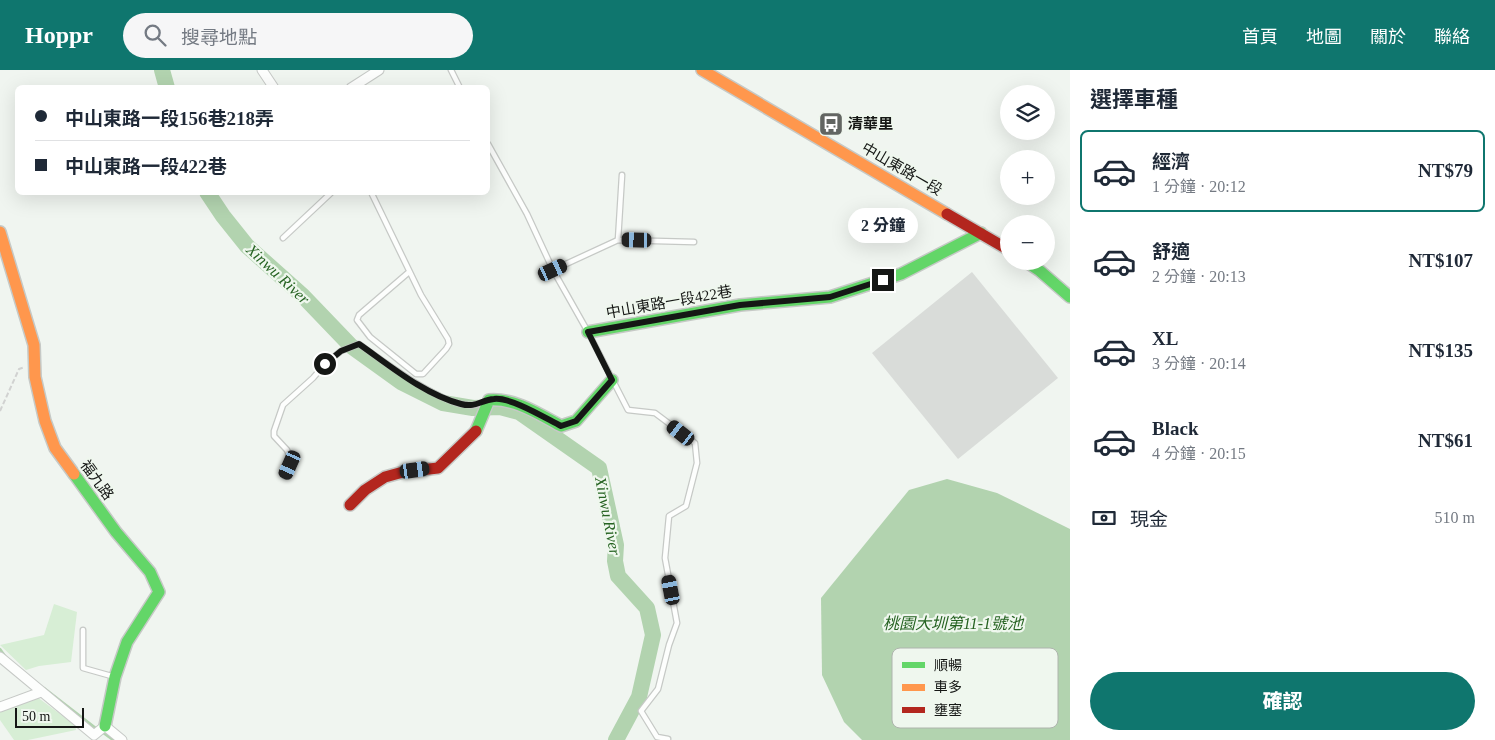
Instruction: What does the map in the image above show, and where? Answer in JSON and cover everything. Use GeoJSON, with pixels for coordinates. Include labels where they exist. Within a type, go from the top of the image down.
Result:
{"type":"FeatureCollection","features":[{"type":"Feature","properties":{"kind":"street"},"geometry":{"type":"LineString","coordinates":[[262,70],[272,85]]}},
{"type":"Feature","properties":{"kind":"street"},"geometry":{"type":"LineString","coordinates":[[356,85],[378,70]]}},
{"type":"Feature","properties":{"kind":"street","name":"中山東路一段"},"geometry":{"type":"LineString","coordinates":[[702,70],[1000,245]]}},
{"type":"Feature","properties":{"kind":"street","name":"福九路"},"geometry":{"type":"LineString","coordinates":[[0,232],[34,345],[35,377],[45,421],[55,448],[116,532],[150,572],[159,592],[127,642],[115,677],[105,726]]}},
{"type":"Feature","properties":{"kind":"street","name":"中山東路一段422巷"},"geometry":{"type":"LineString","coordinates":[[588,332],[740,305],[830,297],[901,274],[981,233]]}},
{"type":"Feature","properties":{"kind":"street"},"geometry":{"type":"LineString","coordinates":[[1038,270],[1070,297]]}},
{"type":"Feature","properties":{"kind":"street"},"geometry":{"type":"LineString","coordinates":[[350,504],[365,490],[385,477],[403,472],[438,468],[476,432],[488,403],[495,398],[523,406],[561,426],[576,421],[612,380]]}},
{"type":"Feature","properties":{"kind":"street"},"geometry":{"type":"LineString","coordinates":[[0,657],[91,737],[105,726],[122,740]]}},
{"type":"Feature","properties":{"kind":"street"},"geometry":{"type":"LineString","coordinates":[[0,707],[41,692]]}},
{"type":"Feature","properties":{"kind":"lane"},"geometry":{"type":"LineString","coordinates":[[451,70],[458,85]]}},
{"type":"Feature","properties":{"kind":"lane"},"geometry":{"type":"LineString","coordinates":[[490,148],[527,214],[553,270],[588,332],[628,410],[655,413],[694,442],[697,463],[686,506],[669,516],[666,558],[677,622],[658,689],[641,711],[658,737],[668,739]]}},
{"type":"Feature","properties":{"kind":"lane"},"geometry":{"type":"LineString","coordinates":[[618,240],[622,175]]}},
{"type":"Feature","properties":{"kind":"lane"},"geometry":{"type":"LineString","coordinates":[[283,238],[329,195]]}},
{"type":"Feature","properties":{"kind":"lane"},"geometry":{"type":"LineString","coordinates":[[372,195],[421,295],[448,339],[449,344],[424,374],[420,375],[416,374],[370,337],[357,320],[359,315],[409,272]]}},
{"type":"Feature","properties":{"kind":"lane"},"geometry":{"type":"LineString","coordinates":[[553,270],[618,240],[694,242]]}},
{"type":"Feature","properties":{"kind":"lane"},"geometry":{"type":"LineString","coordinates":[[285,476],[290,465],[290,457],[274,436],[274,431],[284,405],[325,364],[341,351],[359,344],[409,379],[442,397],[468,406],[488,403]]}},
{"type":"Feature","properties":{"kind":"lane"},"geometry":{"type":"LineString","coordinates":[[83,630],[83,668],[115,677]]}},
{"type":"Feature","properties":{"kind":"path"},"geometry":{"type":"LineString","coordinates":[[0,411],[18,369],[35,365]]}},
{"type":"Feature","properties":{"kind":"shaded area"},"geometry":{"type":"Polygon","coordinates":[[[54,604],[77,612],[71,662],[39,666],[26,670],[0,645],[44,635],[54,604]]]}},
{"type":"Feature","properties":{"kind":"shaded area"},"geometry":{"type":"Polygon","coordinates":[[[33,694],[75,725],[76,730],[28,740],[14,740],[0,720],[0,705],[33,694]]]}},
{"type":"Feature","properties":{"kind":"water","name":"桃園大圳第11-1號池"},"geometry":{"type":"Polygon","coordinates":[[[947,479],[997,493],[1070,529],[1070,740],[862,740],[844,722],[822,675],[821,598],[909,490],[947,479]]]}},
{"type":"Feature","properties":{"kind":"building"},"geometry":{"type":"Polygon","coordinates":[[[972,272],[1058,378],[958,459],[872,353],[972,272]]]}},
{"type":"Feature","properties":{"kind":"waterway","name":"Xinwu River"},"geometry":{"type":"LineString","coordinates":[[162,70],[166,85]]}},
{"type":"Feature","properties":{"kind":"waterway","name":"Xinwu River"},"geometry":{"type":"LineString","coordinates":[[209,195],[247,246],[303,296],[351,346],[401,382],[443,403],[473,408],[500,407],[519,412],[599,468],[616,545],[615,561],[618,576],[647,608],[653,635],[639,697],[616,740]]}},
{"type":"Feature","properties":{"kind":"waterway"},"geometry":{"type":"LineString","coordinates":[[0,649],[5,656]]}},
{"type":"Feature","properties":{"kind":"waterway"},"geometry":{"type":"LineString","coordinates":[[44,688],[97,729]]}},
{"type":"Feature","properties":{"kind":"waterway"},"geometry":{"type":"LineString","coordinates":[[102,732],[113,740]]}},
{"type":"Feature","properties":{"kind":"traffic: fast"},"geometry":{"type":"LineString","coordinates":[[588,332],[740,305],[830,297],[901,274],[981,233]]}},
{"type":"Feature","properties":{"kind":"traffic: fast"},"geometry":{"type":"LineString","coordinates":[[1038,270],[1070,297]]}},
{"type":"Feature","properties":{"kind":"traffic: fast"},"geometry":{"type":"LineString","coordinates":[[476,431],[489,400],[517,404],[561,426],[576,421],[612,380]]}},
{"type":"Feature","properties":{"kind":"traffic: fast"},"geometry":{"type":"LineString","coordinates":[[74,474],[116,532],[150,572],[159,592],[127,642],[115,677],[105,726]]}},
{"type":"Feature","properties":{"kind":"traffic: slow"},"geometry":{"type":"LineString","coordinates":[[702,70],[947,214]]}},
{"type":"Feature","properties":{"kind":"traffic: slow"},"geometry":{"type":"LineString","coordinates":[[0,232],[34,345],[35,377],[45,421],[55,448],[74,474]]}},
{"type":"Feature","properties":{"kind":"traffic: jam"},"geometry":{"type":"LineString","coordinates":[[947,214],[1000,245]]}},
{"type":"Feature","properties":{"kind":"traffic: jam"},"geometry":{"type":"LineString","coordinates":[[350,505],[365,490],[385,477],[403,472],[438,468],[476,431]]}},
{"type":"Feature","properties":{"kind":"place","name":"清華里"},"geometry":{"type":"Point","coordinates":[831,124]}},
{"type":"Feature","properties":{"kind":"route"},"geometry":{"type":"LineString","coordinates":[[325,364],[341,351],[359,344],[409,379],[442,397],[468,406],[495,398],[523,406],[561,426],[576,421],[612,380],[588,332],[740,305],[830,297],[883,280]]}}]}
